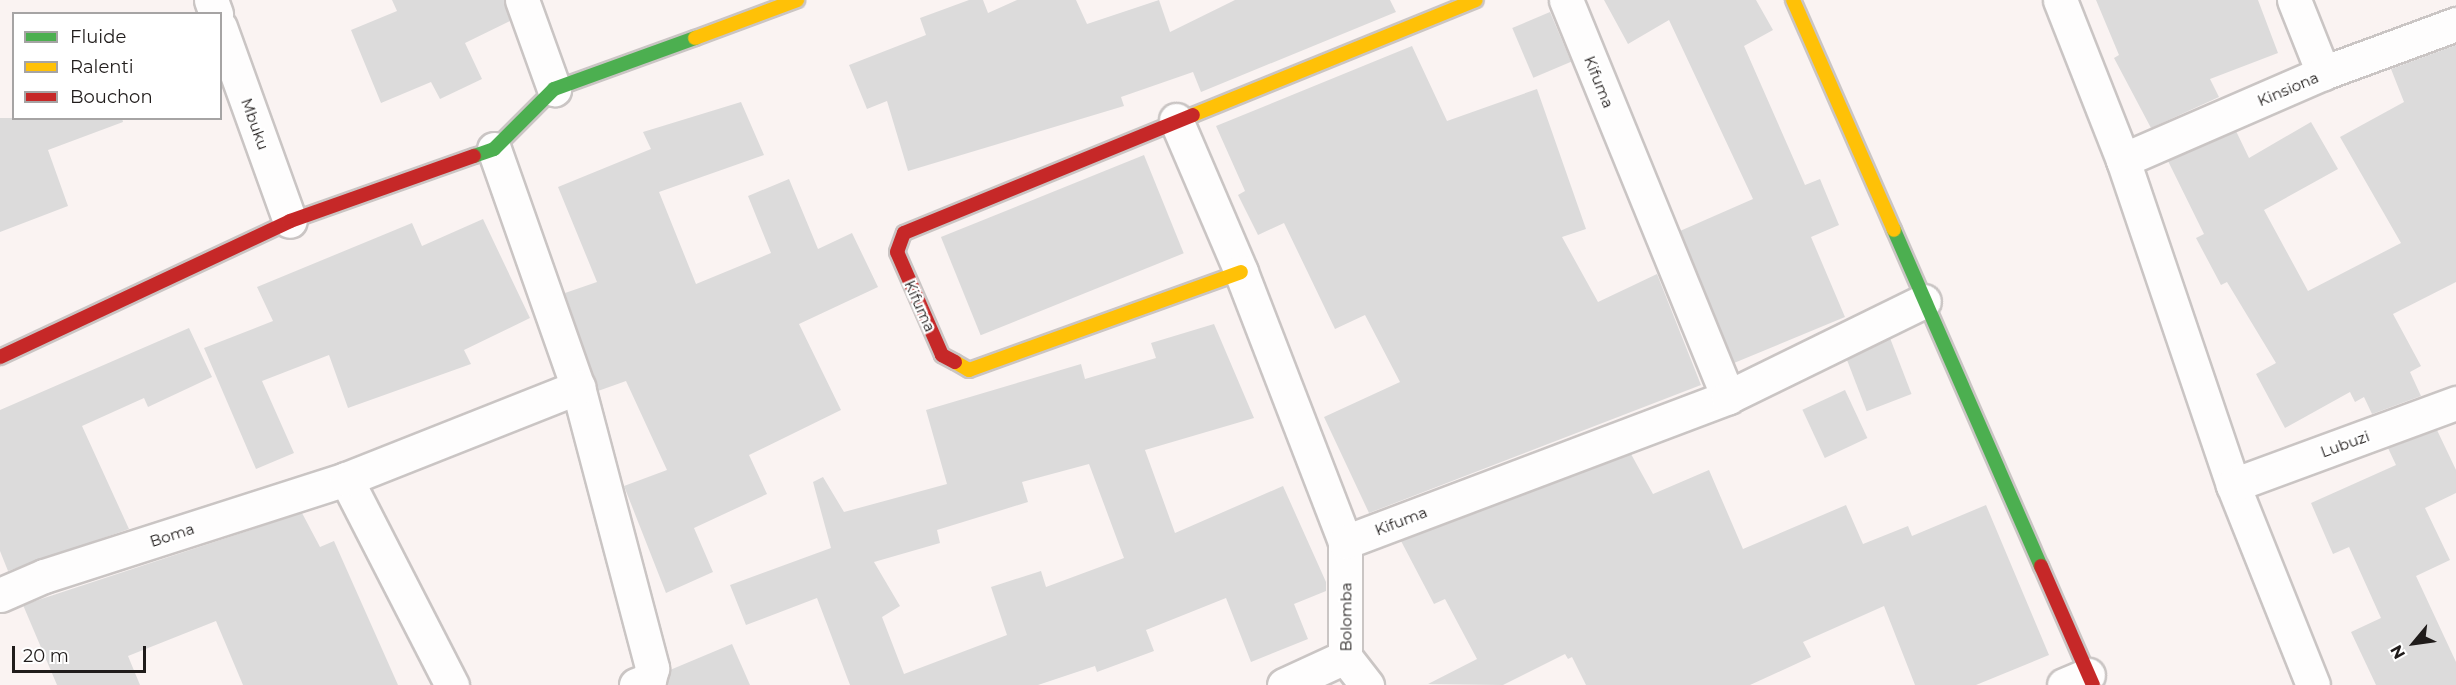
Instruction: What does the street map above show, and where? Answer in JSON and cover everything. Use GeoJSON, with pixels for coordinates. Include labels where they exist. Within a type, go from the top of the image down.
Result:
{"type":"FeatureCollection","features":[{"type":"Feature","properties":{"kind":"street"},"geometry":{"type":"LineString","coordinates":[[522,0],[554,89]]}},
{"type":"Feature","properties":{"kind":"street"},"geometry":{"type":"LineString","coordinates":[[0,357],[290,221],[494,149],[554,89],[797,0]]}},
{"type":"Feature","properties":{"kind":"street","name":"Kifuma"},"geometry":{"type":"LineString","coordinates":[[1241,272],[969,370],[942,355],[900,261],[897,244],[904,233],[1176,120],[1476,0]]}},
{"type":"Feature","properties":{"kind":"street","name":"Kifuma"},"geometry":{"type":"LineString","coordinates":[[1566,0],[1728,397]]}},
{"type":"Feature","properties":{"kind":"street"},"geometry":{"type":"LineString","coordinates":[[1793,0],[1924,301],[2081,682]]}},
{"type":"Feature","properties":{"kind":"street"},"geometry":{"type":"LineString","coordinates":[[2060,0],[2123,160],[2233,485],[2313,685]]}},
{"type":"Feature","properties":{"kind":"street"},"geometry":{"type":"LineString","coordinates":[[2294,0],[2323,73]]}},
{"type":"Feature","properties":{"kind":"street","name":"Kinsiona"},"geometry":{"type":"LineString","coordinates":[[2123,160],[2323,73],[2456,24]]}},
{"type":"Feature","properties":{"kind":"street","name":"Mbuku"},"geometry":{"type":"LineString","coordinates":[[222,33],[290,221]]}},
{"type":"Feature","properties":{"kind":"street"},"geometry":{"type":"LineString","coordinates":[[1176,120],[1241,272],[1345,542]]}},
{"type":"Feature","properties":{"kind":"street"},"geometry":{"type":"LineString","coordinates":[[494,149],[578,387],[652,668],[649,680],[636,685]]}},
{"type":"Feature","properties":{"kind":"street","name":"Kifuma"},"geometry":{"type":"LineString","coordinates":[[1345,542],[1728,397],[1924,301]]}},
{"type":"Feature","properties":{"kind":"street","name":"Boma"},"geometry":{"type":"LineString","coordinates":[[0,595],[44,576],[346,479],[578,387]]}},
{"type":"Feature","properties":{"kind":"street","name":"Lubuzi"},"geometry":{"type":"LineString","coordinates":[[2233,485],[2456,403]]}},
{"type":"Feature","properties":{"kind":"street"},"geometry":{"type":"LineString","coordinates":[[346,479],[452,685]]}},
{"type":"Feature","properties":{"kind":"street","name":"Bolomba"},"geometry":{"type":"LineString","coordinates":[[1345,542],[1345,657],[1367,685]]}},
{"type":"Feature","properties":{"kind":"street"},"geometry":{"type":"LineString","coordinates":[[1287,684],[1345,657]]}},
{"type":"Feature","properties":{"kind":"building"},"geometry":{"type":"Polygon","coordinates":[[[392,0],[504,0],[510,21],[465,43],[482,79],[440,99],[431,82],[381,103],[351,30],[397,11],[392,0]]]}},
{"type":"Feature","properties":{"kind":"building"},"geometry":{"type":"Polygon","coordinates":[[[969,0],[983,0],[988,13],[1017,0],[1076,0],[1087,24],[1159,0],[1170,32],[1235,0],[1390,0],[1396,12],[1201,92],[1193,72],[1121,97],[1124,106],[908,171],[887,101],[867,109],[849,65],[926,35],[920,18],[969,0]]]}},
{"type":"Feature","properties":{"kind":"building"},"geometry":{"type":"Polygon","coordinates":[[[1604,0],[1756,0],[1773,30],[1744,46],[1805,185],[1820,179],[1839,225],[1811,237],[1845,317],[1734,363],[1680,231],[1753,199],[1669,20],[1628,44],[1604,0]]]}},
{"type":"Feature","properties":{"kind":"building"},"geometry":{"type":"Polygon","coordinates":[[[2096,0],[2258,0],[2278,53],[2210,79],[2219,97],[2151,128],[2114,58],[2119,55],[2096,0]]]}},
{"type":"Feature","properties":{"kind":"building"},"geometry":{"type":"Polygon","coordinates":[[[1550,12],[1571,62],[1533,78],[1512,28],[1550,12]]]}},
{"type":"Feature","properties":{"kind":"building"},"geometry":{"type":"Polygon","coordinates":[[[2456,45],[2456,282],[2393,314],[2421,366],[2410,372],[2421,396],[2372,414],[2364,397],[2355,402],[2350,392],[2285,428],[2256,374],[2276,363],[2227,282],[2221,285],[2196,238],[2204,234],[2168,161],[2236,131],[2249,158],[2311,122],[2338,169],[2264,210],[2308,291],[2401,243],[2340,137],[2404,102],[2391,69],[2456,45]]]}},
{"type":"Feature","properties":{"kind":"building"},"geometry":{"type":"Polygon","coordinates":[[[1412,46],[1447,121],[1537,89],[1586,229],[1562,237],[1598,302],[1657,274],[1701,385],[1369,513],[1324,417],[1400,382],[1365,315],[1335,329],[1284,223],[1258,235],[1238,195],[1245,191],[1216,126],[1412,46]]]}},
{"type":"Feature","properties":{"kind":"building"},"geometry":{"type":"Polygon","coordinates":[[[741,102],[764,155],[659,192],[696,284],[771,253],[748,196],[789,179],[818,249],[852,233],[878,287],[799,324],[841,410],[749,455],[767,494],[694,528],[713,572],[666,593],[624,486],[667,470],[626,381],[598,391],[565,293],[597,282],[558,187],[651,149],[643,132],[741,102]]]}},
{"type":"Feature","properties":{"kind":"building"},"geometry":{"type":"Polygon","coordinates":[[[0,118],[12,118],[12,120],[122,120],[123,122],[48,150],[68,206],[0,232],[0,118]]]}},
{"type":"Feature","properties":{"kind":"building"},"geometry":{"type":"Polygon","coordinates":[[[1144,155],[1184,253],[981,335],[941,237],[1144,155]]]}},
{"type":"Feature","properties":{"kind":"building"},"geometry":{"type":"Polygon","coordinates":[[[483,219],[530,318],[464,350],[471,364],[348,408],[329,355],[262,381],[294,453],[256,469],[204,348],[273,321],[257,287],[412,223],[422,246],[483,219]]]}},
{"type":"Feature","properties":{"kind":"building"},"geometry":{"type":"Polygon","coordinates":[[[1214,324],[1254,418],[1145,450],[1175,533],[1283,486],[1326,582],[1326,591],[1294,604],[1308,639],[1251,662],[1226,598],[1146,630],[1154,651],[1097,672],[1095,666],[1038,685],[850,685],[817,598],[746,625],[730,585],[831,548],[813,482],[823,477],[844,512],[947,484],[926,410],[1081,364],[1085,379],[1156,358],[1151,343],[1214,324]],[[1089,464],[1022,482],[1028,502],[937,530],[940,543],[874,562],[900,606],[882,617],[904,674],[1007,635],[991,587],[1041,571],[1046,587],[1124,558],[1089,464]]]}},
{"type":"Feature","properties":{"kind":"building"},"geometry":{"type":"Polygon","coordinates":[[[189,328],[212,377],[148,407],[144,398],[82,426],[129,529],[8,571],[0,551],[0,410],[189,328]]]}},
{"type":"Feature","properties":{"kind":"building"},"geometry":{"type":"Polygon","coordinates":[[[1890,338],[1912,394],[1867,411],[1845,355],[1890,338]]]}},
{"type":"Feature","properties":{"kind":"building"},"geometry":{"type":"Polygon","coordinates":[[[1845,390],[1867,438],[1825,458],[1802,410],[1845,390]]]}},
{"type":"Feature","properties":{"kind":"building"},"geometry":{"type":"Polygon","coordinates":[[[2437,430],[2456,470],[2456,493],[2425,508],[2450,560],[2416,576],[2456,662],[2456,685],[2376,685],[2351,632],[2381,618],[2349,547],[2333,554],[2311,503],[2396,465],[2388,448],[2437,430]]]}},
{"type":"Feature","properties":{"kind":"building"},"geometry":{"type":"Polygon","coordinates":[[[1631,454],[1653,494],[1709,470],[1743,549],[1846,505],[1863,544],[1908,526],[1912,536],[1986,505],[2049,655],[1976,685],[1915,685],[1884,606],[1803,642],[1811,657],[1750,685],[1586,685],[1572,657],[1568,659],[1565,654],[1503,685],[1428,684],[1477,659],[1445,599],[1434,604],[1401,541],[1631,454]]]}},
{"type":"Feature","properties":{"kind":"building"},"geometry":{"type":"Polygon","coordinates":[[[302,513],[320,547],[334,541],[398,685],[243,685],[216,621],[128,656],[140,685],[57,685],[23,605],[302,513]]]}},
{"type":"Feature","properties":{"kind":"building"},"geometry":{"type":"Polygon","coordinates":[[[732,644],[750,685],[667,685],[670,670],[732,644]]]}},
{"type":"Feature","properties":{"kind":"traffic: fast"},"geometry":{"type":"LineString","coordinates":[[474,156],[494,149],[554,89],[695,38]]}},
{"type":"Feature","properties":{"kind":"traffic: fast"},"geometry":{"type":"LineString","coordinates":[[1894,230],[2041,566]]}},
{"type":"Feature","properties":{"kind":"traffic: slow"},"geometry":{"type":"LineString","coordinates":[[695,38],[797,0]]}},
{"type":"Feature","properties":{"kind":"traffic: slow"},"geometry":{"type":"LineString","coordinates":[[1193,115],[1476,0]]}},
{"type":"Feature","properties":{"kind":"traffic: slow"},"geometry":{"type":"LineString","coordinates":[[1793,0],[1894,230]]}},
{"type":"Feature","properties":{"kind":"traffic: slow"},"geometry":{"type":"LineString","coordinates":[[955,362],[969,370],[1241,272]]}},
{"type":"Feature","properties":{"kind":"traffic: jam"},"geometry":{"type":"LineString","coordinates":[[955,362],[942,355],[897,252],[904,233],[1193,115]]}},
{"type":"Feature","properties":{"kind":"traffic: jam"},"geometry":{"type":"LineString","coordinates":[[0,357],[290,221],[474,156]]}},
{"type":"Feature","properties":{"kind":"traffic: jam"},"geometry":{"type":"LineString","coordinates":[[2041,566],[2093,685]]}}]}
